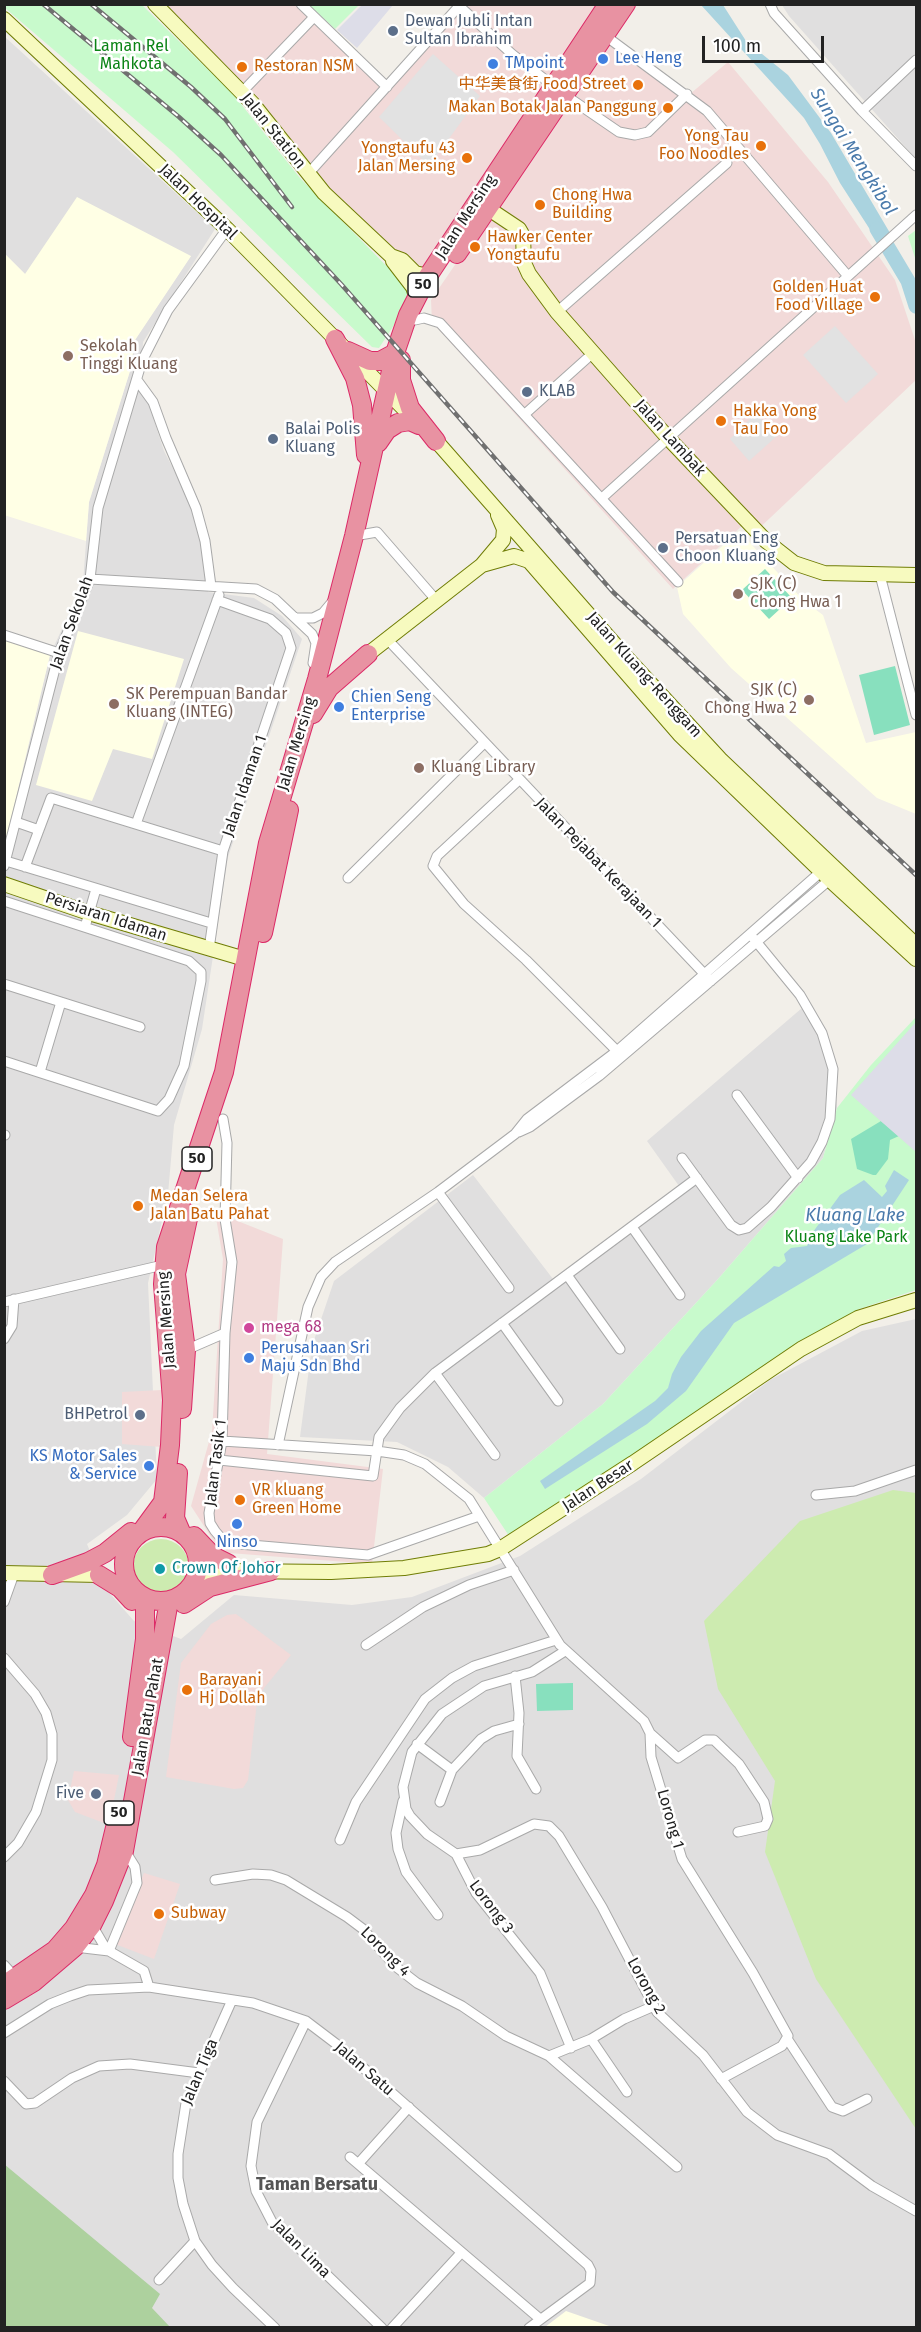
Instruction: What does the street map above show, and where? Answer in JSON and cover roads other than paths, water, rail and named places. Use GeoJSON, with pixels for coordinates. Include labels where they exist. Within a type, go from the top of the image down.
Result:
{"type":"FeatureCollection","features":[{"type":"Feature","properties":{"kind":"highway","name":"Jalan Mersing"},"geometry":{"type":"LineString","coordinates":[[181,1532],[175,1518],[176,1504],[172,1478],[172,1400],[163,1264],[174,1223],[216,1104],[231,1044],[268,843],[317,679],[354,536],[387,391],[416,296],[463,224],[559,91],[599,31],[612,7]]}},
{"type":"Feature","properties":{"kind":"highway","name":"Jalan Mersing"},"geometry":{"type":"LineString","coordinates":[[398,356],[429,294],[489,209],[559,91]]}},
{"type":"Feature","properties":{"kind":"highway"},"geometry":{"type":"LineString","coordinates":[[463,224],[479,208],[489,209]]}},
{"type":"Feature","properties":{"kind":"highway"},"geometry":{"type":"LineString","coordinates":[[341,345],[370,361],[398,356],[404,394],[410,408],[436,441]]}},
{"type":"Feature","properties":{"kind":"highway"},"geometry":{"type":"LineString","coordinates":[[341,345],[355,378],[362,405],[366,440],[366,484]]}},
{"type":"Feature","properties":{"kind":"highway"},"geometry":{"type":"LineString","coordinates":[[374,450],[383,435],[398,423],[410,421],[419,425]]}},
{"type":"Feature","properties":{"kind":"highway"},"geometry":{"type":"LineString","coordinates":[[341,585],[341,604],[329,652],[331,662],[342,666],[368,654]]}},
{"type":"Feature","properties":{"kind":"highway"},"geometry":{"type":"LineString","coordinates":[[58,1574],[88,1563],[125,1538],[172,1478],[186,1350],[176,1274],[180,1248],[191,1207],[229,1102],[304,738],[315,707],[329,688],[368,654]]}},
{"type":"Feature","properties":{"kind":"highway","name":"Jalan Mersing"},"geometry":{"type":"LineString","coordinates":[[137,1536],[163,1502],[172,1478]]}},
{"type":"Feature","properties":{"kind":"highway"},"geometry":{"type":"LineString","coordinates":[[176,1504],[186,1526],[204,1549],[229,1564]]}},
{"type":"Feature","properties":{"kind":"highway"},"geometry":{"type":"LineString","coordinates":[[137,1536],[161,1527],[181,1532]]}},
{"type":"Feature","properties":{"kind":"highway","name":"50"},"geometry":{"type":"LineString","coordinates":[[181,1532],[194,1546],[197,1554]]}},
{"type":"Feature","properties":{"kind":"highway","name":"50"},"geometry":{"type":"LineString","coordinates":[[130,1587],[123,1563],[125,1551],[137,1536]]}},
{"type":"Feature","properties":{"kind":"highway"},"geometry":{"type":"LineString","coordinates":[[130,1587],[145,1599],[169,1601],[178,1598],[192,1586],[199,1565],[197,1554]]}},
{"type":"Feature","properties":{"kind":"highway"},"geometry":{"type":"LineString","coordinates":[[160,1651],[172,1619],[179,1609],[198,1593],[226,1581],[271,1571]]}},
{"type":"Feature","properties":{"kind":"highway"},"geometry":{"type":"LineString","coordinates":[[99,1575],[120,1588],[137,1607],[142,1617],[145,1639]]}},
{"type":"Feature","properties":{"kind":"highway","name":"Jalan Batu Pahat"},"geometry":{"type":"LineString","coordinates":[[8,1976],[55,1950],[74,1928],[94,1895],[106,1865],[116,1831],[134,1727],[145,1639],[145,1599]]}},
{"type":"Feature","properties":{"kind":"highway","name":"Jalan Batu Pahat"},"geometry":{"type":"LineString","coordinates":[[4,2000],[34,1982],[75,1947],[92,1925],[124,1851],[169,1601]]}},
{"type":"Feature","properties":{"kind":"main road","name":"Jalan Station"},"geometry":{"type":"LineString","coordinates":[[163,7],[242,92],[324,193],[391,256],[402,260],[415,273],[428,276]]}},
{"type":"Feature","properties":{"kind":"main road","name":"Jalan Hospital"},"geometry":{"type":"LineString","coordinates":[[4,19],[227,229],[387,391]]}},
{"type":"Feature","properties":{"kind":"main road","name":"Jalan Lambak"},"geometry":{"type":"LineString","coordinates":[[489,209],[519,229],[523,236],[526,268],[557,312],[669,439],[757,533],[794,563],[824,573],[916,574]]}},
{"type":"Feature","properties":{"kind":"main road","name":"Jalan Station"},"geometry":{"type":"LineString","coordinates":[[391,256],[395,266],[413,286],[416,296]]}},
{"type":"Feature","properties":{"kind":"main road","name":"Jalan Kluang-Renggam"},"geometry":{"type":"LineString","coordinates":[[387,391],[436,441],[675,711],[829,872],[916,958]]}},
{"type":"Feature","properties":{"kind":"main road"},"geometry":{"type":"LineString","coordinates":[[368,654],[482,565],[503,540],[504,530],[495,507]]}},
{"type":"Feature","properties":{"kind":"main road","name":"Jalan Kluang-Renggam"},"geometry":{"type":"LineString","coordinates":[[482,565],[514,556],[529,561],[680,735],[829,872],[916,945]]}},
{"type":"Feature","properties":{"kind":"main road","name":"Persiaran Idaman"},"geometry":{"type":"LineString","coordinates":[[4,884],[89,913],[245,959]]}},
{"type":"Feature","properties":{"kind":"main road","name":"Persiaran Idaman"},"geometry":{"type":"LineString","coordinates":[[209,949],[237,950],[242,947],[252,930]]}},
{"type":"Feature","properties":{"kind":"main road","name":"Jalan Besar"},"geometry":{"type":"LineString","coordinates":[[197,1554],[248,1569],[331,1572],[418,1567],[481,1556],[500,1549],[633,1463],[801,1349],[852,1321],[916,1300]]}},
{"type":"Feature","properties":{"kind":"main road"},"geometry":{"type":"LineString","coordinates":[[58,1574],[104,1560],[137,1536]]}},
{"type":"Feature","properties":{"kind":"main road","name":"Jalan Besar"},"geometry":{"type":"LineString","coordinates":[[192,1586],[220,1573],[248,1569]]}},
{"type":"Feature","properties":{"kind":"main road"},"geometry":{"type":"LineString","coordinates":[[9,1573],[99,1575],[130,1587]]}},
{"type":"Feature","properties":{"kind":"street"},"geometry":{"type":"LineString","coordinates":[[301,4],[387,87]]}},
{"type":"Feature","properties":{"kind":"street"},"geometry":{"type":"LineString","coordinates":[[770,4],[774,13],[862,111],[916,166]]}},
{"type":"Feature","properties":{"kind":"street"},"geometry":{"type":"LineString","coordinates":[[308,174],[459,5],[512,54],[559,91],[619,132],[641,134],[653,128],[687,94]]}},
{"type":"Feature","properties":{"kind":"street"},"geometry":{"type":"LineString","coordinates":[[242,92],[314,17]]}},
{"type":"Feature","properties":{"kind":"street"},"geometry":{"type":"LineString","coordinates":[[599,31],[707,111],[847,275]]}},
{"type":"Feature","properties":{"kind":"street"},"geometry":{"type":"LineString","coordinates":[[862,111],[916,60]]}},
{"type":"Feature","properties":{"kind":"street"},"geometry":{"type":"LineString","coordinates":[[557,312],[727,163]]}},
{"type":"Feature","properties":{"kind":"street"},"geometry":{"type":"LineString","coordinates":[[602,498],[916,215]]}},
{"type":"Feature","properties":{"kind":"street","name":"Jalan Sekolah"},"geometry":{"type":"LineString","coordinates":[[5,864],[59,653],[90,579],[98,508],[142,361],[168,310],[227,229]]}},
{"type":"Feature","properties":{"kind":"street"},"geometry":{"type":"LineString","coordinates":[[415,320],[424,318],[440,323],[678,582]]}},
{"type":"Feature","properties":{"kind":"street"},"geometry":{"type":"LineString","coordinates":[[525,414],[593,353]]}},
{"type":"Feature","properties":{"kind":"street"},"geometry":{"type":"LineString","coordinates":[[137,380],[153,402],[190,493],[205,541],[211,586]]}},
{"type":"Feature","properties":{"kind":"street"},"geometry":{"type":"LineString","coordinates":[[354,536],[377,532],[437,600]]}},
{"type":"Feature","properties":{"kind":"street"},"geometry":{"type":"LineString","coordinates":[[880,575],[916,716]]}},
{"type":"Feature","properties":{"kind":"street"},"geometry":{"type":"LineString","coordinates":[[90,579],[255,589],[274,599],[297,618],[312,634],[316,643],[303,722]]}},
{"type":"Feature","properties":{"kind":"street"},"geometry":{"type":"LineString","coordinates":[[297,618],[313,618],[323,613],[332,603],[341,585]]}},
{"type":"Feature","properties":{"kind":"street"},"geometry":{"type":"LineString","coordinates":[[136,824],[222,587]]}},
{"type":"Feature","properties":{"kind":"street","name":"Jalan Idaman 1"},"geometry":{"type":"LineString","coordinates":[[209,949],[223,851],[291,648],[286,633],[270,619],[217,600]]}},
{"type":"Feature","properties":{"kind":"street"},"geometry":{"type":"LineString","coordinates":[[4,635],[59,653]]}},
{"type":"Feature","properties":{"kind":"street","name":"Jalan Pejabat Kerajaan 1"},"geometry":{"type":"LineString","coordinates":[[387,639],[708,978]]}},
{"type":"Feature","properties":{"kind":"street"},"geometry":{"type":"LineString","coordinates":[[348,878],[484,743]]}},
{"type":"Feature","properties":{"kind":"street"},"geometry":{"type":"LineString","coordinates":[[519,780],[437,856],[433,866],[453,893],[512,946],[620,1054]]}},
{"type":"Feature","properties":{"kind":"street"},"geometry":{"type":"LineString","coordinates":[[25,867],[51,798],[223,851]]}},
{"type":"Feature","properties":{"kind":"street"},"geometry":{"type":"LineString","coordinates":[[16,822],[39,830]]}},
{"type":"Feature","properties":{"kind":"street"},"geometry":{"type":"LineString","coordinates":[[5,864],[25,867],[211,923]]}},
{"type":"Feature","properties":{"kind":"street"},"geometry":{"type":"LineString","coordinates":[[708,978],[750,934],[829,872]]}},
{"type":"Feature","properties":{"kind":"street"},"geometry":{"type":"LineString","coordinates":[[278,1445],[308,1306],[321,1277],[355,1246],[438,1192],[515,1134],[527,1119],[620,1054],[708,978],[757,942],[829,872]]}},
{"type":"Feature","properties":{"kind":"street"},"geometry":{"type":"LineString","coordinates":[[85,927],[96,889]]}},
{"type":"Feature","properties":{"kind":"street"},"geometry":{"type":"LineString","coordinates":[[4,901],[169,955],[197,966],[201,972],[184,1066],[170,1099],[158,1111],[4,1061]]}},
{"type":"Feature","properties":{"kind":"street"},"geometry":{"type":"LineString","coordinates":[[682,1158],[731,1225],[739,1230],[747,1228],[798,1178],[822,1142],[827,1127],[833,1099],[833,1069],[822,1033],[812,1015],[750,934]]}},
{"type":"Feature","properties":{"kind":"street"},"geometry":{"type":"LineString","coordinates":[[4,984],[140,1027]]}},
{"type":"Feature","properties":{"kind":"street"},"geometry":{"type":"LineString","coordinates":[[40,1072],[61,1002]]}},
{"type":"Feature","properties":{"kind":"street"},"geometry":{"type":"LineString","coordinates":[[736,1095],[798,1178]]}},
{"type":"Feature","properties":{"kind":"street","name":"Jalan Tasik 1"},"geometry":{"type":"LineString","coordinates":[[223,1119],[227,1143],[224,1196],[232,1262],[225,1333],[222,1441],[209,1513],[210,1523],[221,1538],[239,1544],[368,1555],[479,1516]]}},
{"type":"Feature","properties":{"kind":"street"},"geometry":{"type":"LineString","coordinates":[[219,1460],[373,1476],[379,1437],[389,1421],[435,1374],[697,1178]]}},
{"type":"Feature","properties":{"kind":"street"},"geometry":{"type":"LineString","coordinates":[[438,1192],[509,1288]]}},
{"type":"Feature","properties":{"kind":"street"},"geometry":{"type":"LineString","coordinates":[[632,1227],[680,1295]]}},
{"type":"Feature","properties":{"kind":"street"},"geometry":{"type":"LineString","coordinates":[[4,1339],[12,1326],[9,1300],[163,1264]]}},
{"type":"Feature","properties":{"kind":"street"},"geometry":{"type":"LineString","coordinates":[[567,1275],[620,1349]]}},
{"type":"Feature","properties":{"kind":"street"},"geometry":{"type":"LineString","coordinates":[[502,1323],[558,1401]]}},
{"type":"Feature","properties":{"kind":"street"},"geometry":{"type":"LineString","coordinates":[[186,1350],[225,1333]]}},
{"type":"Feature","properties":{"kind":"street"},"geometry":{"type":"LineString","coordinates":[[435,1374],[495,1455]]}},
{"type":"Feature","properties":{"kind":"street"},"geometry":{"type":"LineString","coordinates":[[222,1441],[377,1451],[404,1455],[425,1464],[460,1491],[479,1516],[565,1651],[639,1716],[650,1733],[678,1758],[705,1740],[714,1740],[739,1764],[764,1802],[768,1819],[765,1826],[738,1832]]}},
{"type":"Feature","properties":{"kind":"street"},"geometry":{"type":"LineString","coordinates":[[816,1496],[855,1491],[916,1470]]}},
{"type":"Feature","properties":{"kind":"street"},"geometry":{"type":"LineString","coordinates":[[366,1645],[423,1607],[469,1585],[514,1570]]}},
{"type":"Feature","properties":{"kind":"street"},"geometry":{"type":"LineString","coordinates":[[4,1602],[9,1573]]}},
{"type":"Feature","properties":{"kind":"street"},"geometry":{"type":"LineString","coordinates":[[340,1840],[356,1802],[425,1699],[452,1678],[474,1666],[556,1640]]}},
{"type":"Feature","properties":{"kind":"street"},"geometry":{"type":"LineString","coordinates":[[438,1915],[405,1872],[398,1850],[396,1833],[404,1798],[408,1764],[417,1744],[442,1714],[467,1694],[543,1667],[565,1651]]}},
{"type":"Feature","properties":{"kind":"street"},"geometry":{"type":"LineString","coordinates":[[4,1658],[35,1694],[46,1713],[52,1734],[52,1760],[43,1793],[27,1827],[4,1857]]}},
{"type":"Feature","properties":{"kind":"street"},"geometry":{"type":"LineString","coordinates":[[515,1676],[519,1724],[516,1743],[519,1761],[536,1789]]}},
{"type":"Feature","properties":{"kind":"street"},"geometry":{"type":"LineString","coordinates":[[440,1802],[452,1770],[487,1734],[519,1724]]}},
{"type":"Feature","properties":{"kind":"street","name":"Lorong 1"},"geometry":{"type":"LineString","coordinates":[[650,1733],[651,1757],[682,1859],[753,1973],[784,2026],[788,2040],[832,2107],[843,2111],[867,2099]]}},
{"type":"Feature","properties":{"kind":"street"},"geometry":{"type":"LineString","coordinates":[[417,1744],[452,1770]]}},
{"type":"Feature","properties":{"kind":"street","name":"Lorong 3"},"geometry":{"type":"LineString","coordinates":[[404,1798],[406,1809],[420,1828],[456,1854],[476,1893],[517,1941],[540,1973],[572,2048]]}},
{"type":"Feature","properties":{"kind":"street","name":"Lorong 2"},"geometry":{"type":"LineString","coordinates":[[456,1854],[480,1850],[534,1824],[549,1826],[559,1836],[603,1907],[662,2018],[703,2055],[747,2112],[777,2135],[829,2154],[872,2186],[916,2211]]}},
{"type":"Feature","properties":{"kind":"street"},"geometry":{"type":"LineString","coordinates":[[107,1950],[137,1883],[135,1867],[124,1851]]}},
{"type":"Feature","properties":{"kind":"street","name":"Lorong 4"},"geometry":{"type":"LineString","coordinates":[[215,1880],[253,1874],[286,1880],[356,1923],[394,1966],[417,1983],[462,2006],[506,2036],[549,2056],[677,2167]]}},
{"type":"Feature","properties":{"kind":"street"},"geometry":{"type":"LineString","coordinates":[[92,1925],[107,1950]]}},
{"type":"Feature","properties":{"kind":"street"},"geometry":{"type":"LineString","coordinates":[[75,1947],[107,1950],[144,1971],[149,1987]]}},
{"type":"Feature","properties":{"kind":"street","name":"Jalan Satu"},"geometry":{"type":"LineString","coordinates":[[4,2033],[50,2004],[88,1990],[149,1987],[270,2008],[306,2021],[409,2107],[590,2268],[590,2283],[530,2328]]}},
{"type":"Feature","properties":{"kind":"street","name":"Jalan Tiga"},"geometry":{"type":"LineString","coordinates":[[232,2000],[186,2103],[178,2154],[183,2204],[195,2241],[228,2283],[275,2328]]}},
{"type":"Feature","properties":{"kind":"street"},"geometry":{"type":"LineString","coordinates":[[549,2056],[591,2039],[624,2019],[654,2006]]}},
{"type":"Feature","properties":{"kind":"street","name":"Jalan Lima"},"geometry":{"type":"LineString","coordinates":[[306,2021],[257,2122],[251,2166],[256,2191],[272,2223],[382,2328]]}},
{"type":"Feature","properties":{"kind":"street"},"geometry":{"type":"LineString","coordinates":[[591,2039],[627,2092]]}},
{"type":"Feature","properties":{"kind":"street"},"geometry":{"type":"LineString","coordinates":[[721,2079],[783,2046],[788,2040]]}},
{"type":"Feature","properties":{"kind":"street"},"geometry":{"type":"LineString","coordinates":[[4,2081],[26,2104],[35,2103],[72,2078],[99,2066],[130,2064],[199,2073]]}},
{"type":"Feature","properties":{"kind":"street"},"geometry":{"type":"LineString","coordinates":[[358,2164],[409,2107]]}},
{"type":"Feature","properties":{"kind":"street"},"geometry":{"type":"LineString","coordinates":[[350,2157],[540,2319]]}},
{"type":"Feature","properties":{"kind":"street"},"geometry":{"type":"LineString","coordinates":[[159,2280],[195,2241]]}},
{"type":"Feature","properties":{"kind":"street"},"geometry":{"type":"LineString","coordinates":[[392,2328],[461,2253]]}},
{"type":"Feature","properties":{"kind":"water","name":"Sungai Mengkibol"},"geometry":{"type":"Polygon","coordinates":[[[701,5],[723,5],[746,41],[788,75],[831,133],[890,233],[878,242],[840,183],[804,118],[701,5]]]}},
{"type":"Feature","properties":{"kind":"water","name":"Kluang Lake"},"geometry":{"type":"Polygon","coordinates":[[[894,1170],[909,1180],[867,1244],[734,1323],[686,1391],[647,1424],[545,1489],[540,1481],[655,1401],[668,1388],[681,1357],[701,1331],[774,1266],[779,1267],[786,1261],[784,1254],[791,1248],[807,1246],[813,1232],[840,1195],[864,1180],[882,1197],[887,1191],[885,1186],[894,1170]]]}},
{"type":"Feature","properties":{"kind":"waterway","name":"Sungai Mengkibol"},"geometry":{"type":"LineString","coordinates":[[877,229],[908,281],[916,306]]}},
{"type":"Feature","properties":{"kind":"railway"},"geometry":{"type":"LineString","coordinates":[[43,4],[179,117],[221,155],[341,284],[613,592],[916,875]]}},
{"type":"Feature","properties":{"kind":"railway"},"geometry":{"type":"LineString","coordinates":[[91,4],[191,87],[225,119],[292,207]]}},
{"type":"Feature","properties":{"kind":"place","name":"Dewan Jubli Intan Sultan Ibrahim"},"geometry":{"type":"Point","coordinates":[393,31]}},
{"type":"Feature","properties":{"kind":"place","name":"Lee Heng"},"geometry":{"type":"Point","coordinates":[603,59]}},
{"type":"Feature","properties":{"kind":"place","name":"TMpoint"},"geometry":{"type":"Point","coordinates":[493,64]}},
{"type":"Feature","properties":{"kind":"place","name":"Restoran NSM"},"geometry":{"type":"Point","coordinates":[242,67]}},
{"type":"Feature","properties":{"kind":"place","name":"中华美食街 Food Street"},"geometry":{"type":"Point","coordinates":[638,85]}},
{"type":"Feature","properties":{"kind":"place","name":"Makan Botak Jalan Panggung"},"geometry":{"type":"Point","coordinates":[668,108]}},
{"type":"Feature","properties":{"kind":"place","name":"Yong Tau Foo Noodles"},"geometry":{"type":"Point","coordinates":[761,146]}},
{"type":"Feature","properties":{"kind":"place","name":"Yongtaufu 43 Jalan Mersing"},"geometry":{"type":"Point","coordinates":[467,158]}},
{"type":"Feature","properties":{"kind":"place","name":"Chong Hwa Building"},"geometry":{"type":"Point","coordinates":[540,205]}},
{"type":"Feature","properties":{"kind":"place","name":"Hawker Center Yongtaufu"},"geometry":{"type":"Point","coordinates":[475,247]}},
{"type":"Feature","properties":{"kind":"place","name":"Golden Huat Food Village"},"geometry":{"type":"Point","coordinates":[875,297]}},
{"type":"Feature","properties":{"kind":"place","name":"Sekolah Tinggi Kluang"},"geometry":{"type":"Point","coordinates":[68,356]}},
{"type":"Feature","properties":{"kind":"place","name":"KLAB"},"geometry":{"type":"Point","coordinates":[527,392]}},
{"type":"Feature","properties":{"kind":"place","name":"Hakka Yong Tau Foo"},"geometry":{"type":"Point","coordinates":[721,421]}},
{"type":"Feature","properties":{"kind":"place","name":"Balai Polis Kluang"},"geometry":{"type":"Point","coordinates":[273,439]}},
{"type":"Feature","properties":{"kind":"place","name":"Persatuan Eng Choon Kluang"},"geometry":{"type":"Point","coordinates":[663,548]}},
{"type":"Feature","properties":{"kind":"place","name":"SJK (C) Chong Hwa 1"},"geometry":{"type":"Point","coordinates":[738,594]}},
{"type":"Feature","properties":{"kind":"place","name":"SJK (C) Chong Hwa 2"},"geometry":{"type":"Point","coordinates":[809,700]}},
{"type":"Feature","properties":{"kind":"place","name":"SK Perempuan Bandar Kluang (INTEG)"},"geometry":{"type":"Point","coordinates":[114,704]}},
{"type":"Feature","properties":{"kind":"place","name":"Chien Seng Enterprise"},"geometry":{"type":"Point","coordinates":[339,707]}},
{"type":"Feature","properties":{"kind":"place","name":"Kluang Library"},"geometry":{"type":"Point","coordinates":[419,768]}},
{"type":"Feature","properties":{"kind":"place","name":"Medan Selera Jalan Batu Pahat"},"geometry":{"type":"Point","coordinates":[138,1206]}},
{"type":"Feature","properties":{"kind":"place","name":"mega 68"},"geometry":{"type":"Point","coordinates":[249,1328]}},
{"type":"Feature","properties":{"kind":"place","name":"Perusahaan Sri Maju Sdn Bhd"},"geometry":{"type":"Point","coordinates":[249,1358]}},
{"type":"Feature","properties":{"kind":"place","name":"BHPetrol"},"geometry":{"type":"Point","coordinates":[140,1415]}},
{"type":"Feature","properties":{"kind":"place","name":"KS Motor Sales & Service"},"geometry":{"type":"Point","coordinates":[149,1466]}},
{"type":"Feature","properties":{"kind":"place","name":"VR kluang Green Home"},"geometry":{"type":"Point","coordinates":[240,1500]}},
{"type":"Feature","properties":{"kind":"place","name":"Ninso"},"geometry":{"type":"Point","coordinates":[237,1524]}},
{"type":"Feature","properties":{"kind":"place","name":"Crown Of Johor"},"geometry":{"type":"Point","coordinates":[160,1569]}},
{"type":"Feature","properties":{"kind":"place","name":"Barayani Hj Dollah"},"geometry":{"type":"Point","coordinates":[187,1690]}},
{"type":"Feature","properties":{"kind":"place","name":"Five"},"geometry":{"type":"Point","coordinates":[96,1794]}},
{"type":"Feature","properties":{"kind":"place","name":"Subway"},"geometry":{"type":"Point","coordinates":[159,1914]}},
{"type":"Feature","properties":{"kind":"district","name":"Taman Bersatu"},"geometry":{"type":"Point","coordinates":[317,2185]}},
{"type":"Feature","properties":{"kind":"park label","name":"Laman Rel Mahkota"},"geometry":{"type":"Point","coordinates":[131,56]}},
{"type":"Feature","properties":{"kind":"park label","name":"Kluang Lake Park"},"geometry":{"type":"Point","coordinates":[846,1238]}}]}
